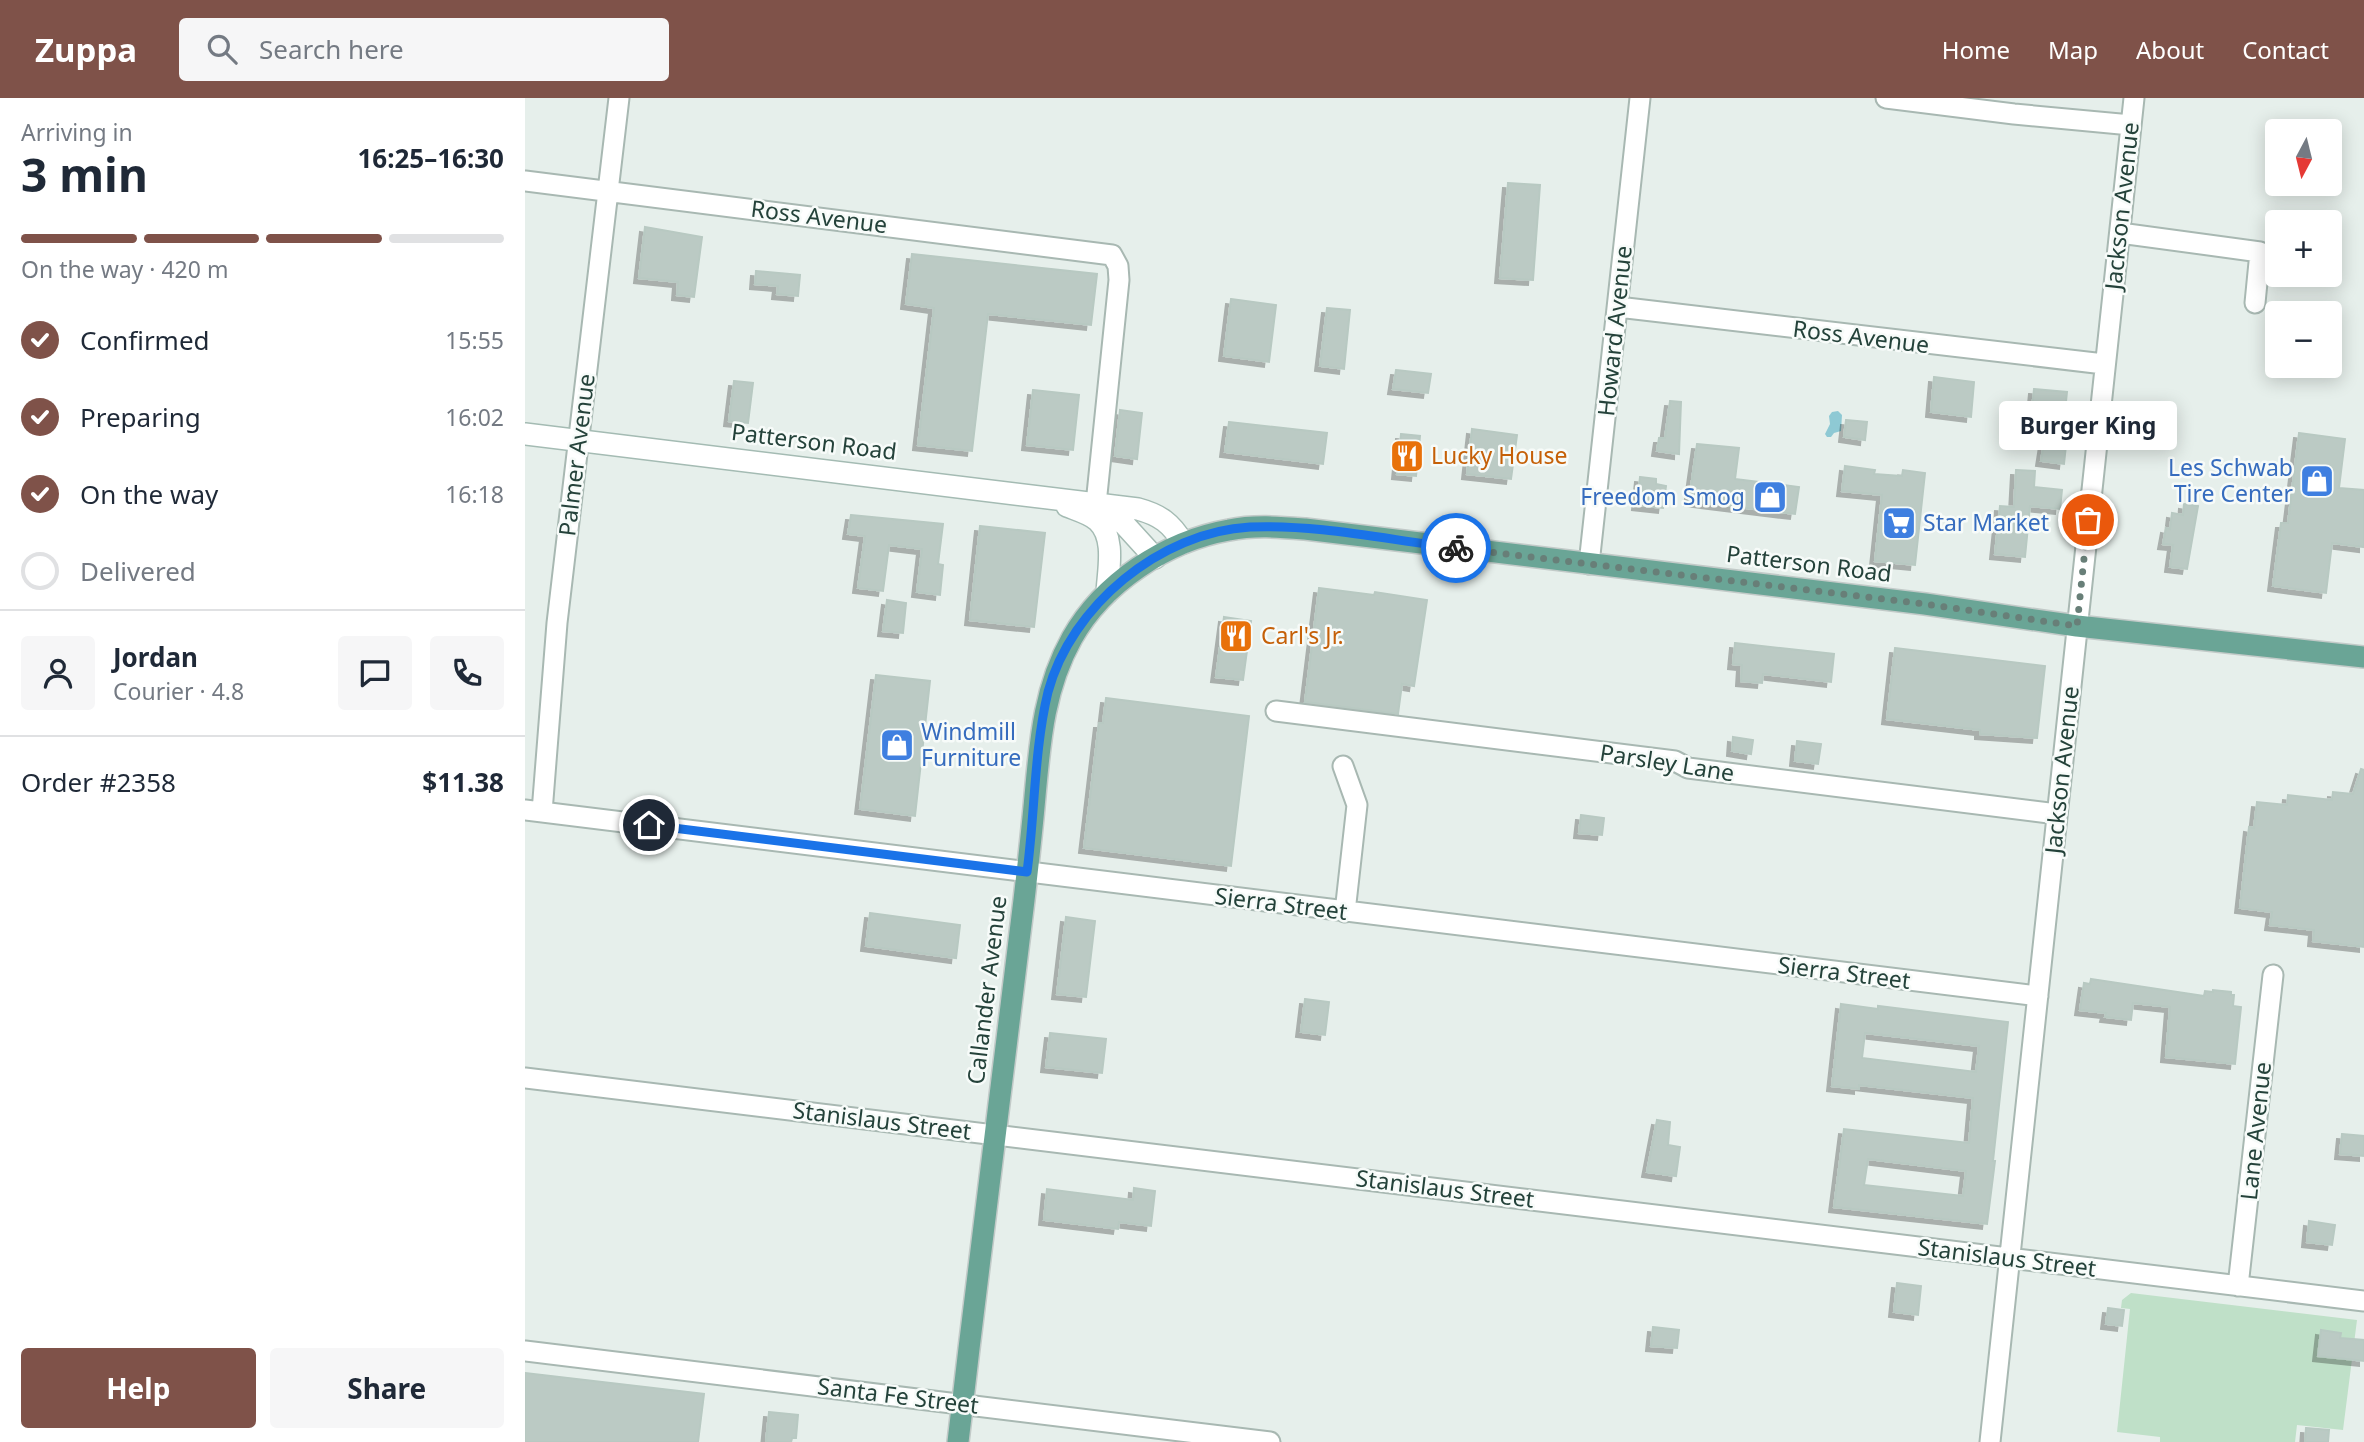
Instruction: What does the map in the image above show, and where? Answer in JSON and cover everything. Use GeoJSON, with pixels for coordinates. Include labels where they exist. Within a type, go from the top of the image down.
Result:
{"type":"FeatureCollection","features":[{"type":"Feature","properties":{"kind":"main road","name":"Patterson Road"},"geometry":{"type":"LineString","coordinates":[[525,434],[1138,509],[1157,514],[1173,526],[1183,543]]}},
{"type":"Feature","properties":{"kind":"main road"},"geometry":{"type":"LineString","coordinates":[[1050,498],[1098,520],[1107,534],[1107,593]]}},
{"type":"Feature","properties":{"kind":"main road"},"geometry":{"type":"LineString","coordinates":[[1096,503],[1124,524],[1155,558]]}},
{"type":"Feature","properties":{"kind":"main road","name":"Patterson Road"},"geometry":{"type":"LineString","coordinates":[[1248,527],[1305,529],[1925,604],[2077,626],[2364,657]]}},
{"type":"Feature","properties":{"kind":"main road","name":"Callander Avenue"},"geometry":{"type":"LineString","coordinates":[[958,1442],[1027,872],[1041,727],[1049,691],[1056,669],[1073,637],[1107,593],[1134,570],[1183,543],[1213,533],[1248,527]]}},
{"type":"Feature","properties":{"kind":"street","name":"Palmer Avenue"},"geometry":{"type":"LineString","coordinates":[[534,811],[619,98]]}},
{"type":"Feature","properties":{"kind":"street","name":"Howard Avenue"},"geometry":{"type":"LineString","coordinates":[[1589,564],[1640,98]]}},
{"type":"Feature","properties":{"kind":"street"},"geometry":{"type":"LineString","coordinates":[[1886,98],[2131,125]]}},
{"type":"Feature","properties":{"kind":"street","name":"Jackson Avenue"},"geometry":{"type":"LineString","coordinates":[[1990,1442],[2134,98]]}},
{"type":"Feature","properties":{"kind":"street","name":"Ross Avenue"},"geometry":{"type":"LineString","coordinates":[[525,181],[1112,255],[1118,266],[1119,280],[1096,503]]}},
{"type":"Feature","properties":{"kind":"street"},"geometry":{"type":"LineString","coordinates":[[2120,233],[2260,252],[2255,303]]}},
{"type":"Feature","properties":{"kind":"street","name":"Ross Avenue"},"geometry":{"type":"LineString","coordinates":[[1618,307],[2104,364]]}},
{"type":"Feature","properties":{"kind":"street","name":"Parsley Lane"},"geometry":{"type":"LineString","coordinates":[[1276,711],[1675,761],[1688,768],[2057,814]]}},
{"type":"Feature","properties":{"kind":"street"},"geometry":{"type":"LineString","coordinates":[[1343,766],[1357,805],[1345,912]]}},
{"type":"Feature","properties":{"kind":"street","name":"Sierra Street"},"geometry":{"type":"LineString","coordinates":[[534,811],[2038,996]]}},
{"type":"Feature","properties":{"kind":"street","name":"Lane Avenue"},"geometry":{"type":"LineString","coordinates":[[2238,1286],[2273,975]]}},
{"type":"Feature","properties":{"kind":"street","name":"Stanislaus Street"},"geometry":{"type":"LineString","coordinates":[[525,1078],[2364,1301]]}},
{"type":"Feature","properties":{"kind":"street","name":"Santa Fe Street"},"geometry":{"type":"LineString","coordinates":[[525,1351],[1271,1442]]}},
{"type":"Feature","properties":{"kind":"green space"},"geometry":{"type":"Polygon","coordinates":[[[2131,1293],[2357,1320],[2343,1430],[2297,1425],[2295,1442],[2160,1442],[2160,1437],[2117,1432],[2130,1309],[2121,1308],[2122,1300],[2131,1293]]]}},
{"type":"Feature","properties":{"kind":"water"},"geometry":{"type":"Polygon","coordinates":[[[1838,411],[1842,415],[1841,431],[1827,437],[1825,434],[1830,424],[1829,416],[1838,411]]]}},
{"type":"Feature","properties":{"kind":"building"},"geometry":{"type":"Polygon","coordinates":[[[1508,183],[1540,185],[1533,280],[1500,278],[1508,183]]]}},
{"type":"Feature","properties":{"kind":"building"},"geometry":{"type":"Polygon","coordinates":[[[645,227],[702,237],[694,297],[677,295],[678,282],[639,278],[645,227]]]}},
{"type":"Feature","properties":{"kind":"building"},"geometry":{"type":"Polygon","coordinates":[[[912,254],[1097,274],[1091,325],[988,314],[972,451],[918,445],[934,308],[906,304],[912,254]]]}},
{"type":"Feature","properties":{"kind":"building"},"geometry":{"type":"Polygon","coordinates":[[[756,271],[800,275],[798,296],[777,294],[778,286],[755,284],[756,271]]]}},
{"type":"Feature","properties":{"kind":"building"},"geometry":{"type":"Polygon","coordinates":[[[1231,299],[1276,305],[1269,362],[1224,356],[1231,299]]]}},
{"type":"Feature","properties":{"kind":"building"},"geometry":{"type":"Polygon","coordinates":[[[1327,308],[1350,310],[1344,369],[1320,366],[1327,308]]]}},
{"type":"Feature","properties":{"kind":"building"},"geometry":{"type":"Polygon","coordinates":[[[1396,370],[1431,374],[1428,393],[1393,389],[1396,370]]]}},
{"type":"Feature","properties":{"kind":"building"},"geometry":{"type":"Polygon","coordinates":[[[1934,377],[1974,382],[1971,417],[1931,412],[1934,377]]]}},
{"type":"Feature","properties":{"kind":"building"},"geometry":{"type":"Polygon","coordinates":[[[734,381],[753,383],[748,423],[729,421],[734,381]]]}},
{"type":"Feature","properties":{"kind":"building"},"geometry":{"type":"Polygon","coordinates":[[[2034,389],[2067,392],[2065,411],[2032,409],[2034,389]]]}},
{"type":"Feature","properties":{"kind":"building"},"geometry":{"type":"Polygon","coordinates":[[[1033,390],[1079,395],[1073,450],[1027,445],[1033,390]]]}},
{"type":"Feature","properties":{"kind":"building"},"geometry":{"type":"Polygon","coordinates":[[[1670,401],[1681,402],[1679,454],[1657,451],[1659,438],[1665,438],[1670,401]]]}},
{"type":"Feature","properties":{"kind":"building"},"geometry":{"type":"Polygon","coordinates":[[[1120,410],[1142,413],[1137,459],[1115,456],[1120,410]]]}},
{"type":"Feature","properties":{"kind":"building"},"geometry":{"type":"Polygon","coordinates":[[[1846,420],[1867,422],[1865,440],[1844,437],[1846,420]]]}},
{"type":"Feature","properties":{"kind":"building"},"geometry":{"type":"Polygon","coordinates":[[[1229,422],[1327,433],[1323,464],[1225,452],[1229,422]]]}},
{"type":"Feature","properties":{"kind":"building"},"geometry":{"type":"Polygon","coordinates":[[[1472,429],[1517,435],[1511,479],[1467,474],[1472,429]]]}},
{"type":"Feature","properties":{"kind":"building","name":"Les Schwab Tire Center"},"geometry":{"type":"Polygon","coordinates":[[[2299,433],[2345,439],[2339,488],[2364,490],[2364,547],[2332,543],[2326,593],[2273,586],[2281,523],[2288,523],[2299,433]]]}},
{"type":"Feature","properties":{"kind":"building"},"geometry":{"type":"Polygon","coordinates":[[[1401,434],[1420,436],[1416,476],[1397,474],[1401,434]]]}},
{"type":"Feature","properties":{"kind":"building"},"geometry":{"type":"Polygon","coordinates":[[[2044,442],[2066,445],[2064,464],[2041,461],[2044,442]]]}},
{"type":"Feature","properties":{"kind":"building"},"geometry":{"type":"Polygon","coordinates":[[[1697,444],[1739,448],[1735,479],[1799,487],[1795,514],[1689,501],[1697,444]]]}},
{"type":"Feature","properties":{"kind":"building","name":"Star Market"},"geometry":{"type":"Polygon","coordinates":[[[1845,466],[1875,470],[1874,474],[1902,476],[1903,470],[1925,473],[1915,565],[1875,561],[1882,495],[1842,491],[1845,466]]]}},
{"type":"Feature","properties":{"kind":"building"},"geometry":{"type":"Polygon","coordinates":[[[2016,470],[2035,471],[2034,487],[2062,490],[2060,509],[2030,506],[2025,557],[1995,554],[2000,506],[2014,507],[2016,470]]]}},
{"type":"Feature","properties":{"kind":"building"},"geometry":{"type":"Polygon","coordinates":[[[1640,477],[1656,479],[1656,484],[1666,486],[1663,508],[1637,505],[1640,477]]]}},
{"type":"Feature","properties":{"kind":"building"},"geometry":{"type":"Polygon","coordinates":[[[2184,504],[2198,506],[2187,569],[2170,567],[2173,545],[2163,544],[2166,528],[2170,529],[2172,513],[2183,515],[2184,504]]]}},
{"type":"Feature","properties":{"kind":"building"},"geometry":{"type":"Polygon","coordinates":[[[851,515],[943,524],[938,564],[943,565],[940,595],[917,592],[922,549],[889,545],[883,591],[858,588],[865,536],[848,534],[851,515]]]}},
{"type":"Feature","properties":{"kind":"building"},"geometry":{"type":"Polygon","coordinates":[[[980,526],[1045,533],[1034,627],[970,620],[980,526]]]}},
{"type":"Feature","properties":{"kind":"building"},"geometry":{"type":"Polygon","coordinates":[[[1319,588],[1374,595],[1375,592],[1427,600],[1414,686],[1402,684],[1398,714],[1305,702],[1319,588]]]}},
{"type":"Feature","properties":{"kind":"building"},"geometry":{"type":"Polygon","coordinates":[[[887,600],[906,603],[903,633],[883,631],[887,600]]]}},
{"type":"Feature","properties":{"kind":"building"},"geometry":{"type":"Polygon","coordinates":[[[1224,617],[1251,621],[1243,680],[1216,677],[1224,617]]]}},
{"type":"Feature","properties":{"kind":"building"},"geometry":{"type":"Polygon","coordinates":[[[1735,643],[1834,654],[1831,682],[1763,674],[1762,683],[1741,681],[1742,665],[1733,664],[1735,643]]]}},
{"type":"Feature","properties":{"kind":"building"},"geometry":{"type":"Polygon","coordinates":[[[1895,648],[2045,666],[2037,738],[1980,734],[1980,730],[1887,719],[1895,648]]]}},
{"type":"Feature","properties":{"kind":"building"},"geometry":{"type":"Polygon","coordinates":[[[876,675],[930,681],[915,816],[860,809],[876,675]]]}},
{"type":"Feature","properties":{"kind":"building"},"geometry":{"type":"Polygon","coordinates":[[[1106,698],[1249,716],[1231,866],[1084,848],[1099,723],[1103,723],[1106,698]]]}},
{"type":"Feature","properties":{"kind":"building"},"geometry":{"type":"Polygon","coordinates":[[[1733,737],[1753,740],[1751,754],[1732,751],[1733,737]]]}},
{"type":"Feature","properties":{"kind":"building"},"geometry":{"type":"Polygon","coordinates":[[[1797,741],[1821,744],[1818,764],[1795,761],[1797,741]]]}},
{"type":"Feature","properties":{"kind":"building"},"geometry":{"type":"Polygon","coordinates":[[[2361,769],[2364,770],[2364,947],[2313,941],[2314,930],[2270,925],[2272,912],[2240,908],[2249,827],[2254,828],[2257,802],[2287,805],[2288,795],[2332,800],[2333,792],[2353,794],[2361,769]]]}},
{"type":"Feature","properties":{"kind":"building"},"geometry":{"type":"Polygon","coordinates":[[[1581,815],[1604,818],[1602,835],[1579,833],[1581,815]]]}},
{"type":"Feature","properties":{"kind":"building"},"geometry":{"type":"Polygon","coordinates":[[[870,913],[960,925],[956,958],[866,946],[870,913]]]}},
{"type":"Feature","properties":{"kind":"building"},"geometry":{"type":"Polygon","coordinates":[[[1066,917],[1095,921],[1086,997],[1057,994],[1066,917]]]}},
{"type":"Feature","properties":{"kind":"building"},"geometry":{"type":"Polygon","coordinates":[[[2091,979],[2204,996],[2205,991],[2231,992],[2231,995],[2234,995],[2233,1006],[2241,1007],[2235,1064],[2166,1057],[2170,1007],[2133,1003],[2131,1020],[2080,1010],[2084,983],[2090,984],[2091,979]]]}},
{"type":"Feature","properties":{"kind":"building"},"geometry":{"type":"Polygon","coordinates":[[[1305,999],[1329,1002],[1325,1035],[1301,1032],[1305,999]]]}},
{"type":"Feature","properties":{"kind":"building"},"geometry":{"type":"Polygon","coordinates":[[[1841,1004],[2008,1022],[1987,1224],[1834,1207],[1844,1129],[1969,1143],[1973,1098],[1859,1085],[1859,1089],[1832,1086],[1841,1004]],[[1865,1033],[1862,1058],[1976,1072],[1979,1046],[1865,1033]],[[1868,1159],[1864,1185],[1963,1196],[1966,1171],[1868,1159]]]}},
{"type":"Feature","properties":{"kind":"building"},"geometry":{"type":"Polygon","coordinates":[[[1050,1033],[1106,1039],[1102,1073],[1046,1067],[1050,1033]]]}},
{"type":"Feature","properties":{"kind":"building"},"geometry":{"type":"Polygon","coordinates":[[[1657,1120],[1670,1122],[1668,1145],[1680,1147],[1676,1176],[1647,1172],[1657,1120]]]}},
{"type":"Feature","properties":{"kind":"building"},"geometry":{"type":"Polygon","coordinates":[[[2342,1134],[2364,1136],[2364,1156],[2340,1154],[2342,1134]]]}},
{"type":"Feature","properties":{"kind":"building"},"geometry":{"type":"Polygon","coordinates":[[[1134,1188],[1155,1191],[1151,1226],[1119,1222],[1118,1229],[1044,1220],[1047,1189],[1133,1200],[1134,1188]]]}},
{"type":"Feature","properties":{"kind":"building"},"geometry":{"type":"Polygon","coordinates":[[[2309,1221],[2335,1225],[2332,1245],[2307,1242],[2309,1221]]]}},
{"type":"Feature","properties":{"kind":"building"},"geometry":{"type":"Polygon","coordinates":[[[1897,1283],[1921,1286],[1918,1315],[1894,1312],[1897,1283]]]}},
{"type":"Feature","properties":{"kind":"building"},"geometry":{"type":"Polygon","coordinates":[[[2108,1308],[2124,1310],[2122,1326],[2106,1324],[2108,1308]]]}},
{"type":"Feature","properties":{"kind":"building"},"geometry":{"type":"Polygon","coordinates":[[[1653,1327],[1679,1330],[1677,1348],[1651,1346],[1653,1327]]]}},
{"type":"Feature","properties":{"kind":"building"},"geometry":{"type":"Polygon","coordinates":[[[2321,1330],[2341,1333],[2340,1338],[2364,1340],[2364,1361],[2318,1356],[2321,1330]]]}},
{"type":"Feature","properties":{"kind":"building"},"geometry":{"type":"Polygon","coordinates":[[[525,1373],[704,1394],[698,1442],[525,1442],[525,1373]]]}},
{"type":"Feature","properties":{"kind":"building"},"geometry":{"type":"Polygon","coordinates":[[[769,1412],[798,1415],[796,1438],[792,1438],[791,1442],[766,1442],[769,1412]]]}},
{"type":"Feature","properties":{"kind":"building"},"geometry":{"type":"Polygon","coordinates":[[[2306,1428],[2329,1430],[2328,1442],[2305,1442],[2306,1428]]]}},
{"type":"Feature","properties":{"kind":"way so far"},"geometry":{"type":"LineString","coordinates":[[1456,548],[1925,604],[2077,626],[2088,520]]}},
{"type":"Feature","properties":{"kind":"place","name":"Lucky House"},"geometry":{"type":"Point","coordinates":[1407,456]}},
{"type":"Feature","properties":{"kind":"place","name":"Les Schwab Tire Center"},"geometry":{"type":"Point","coordinates":[2317,481]}},
{"type":"Feature","properties":{"kind":"place","name":"Freedom Smog"},"geometry":{"type":"Point","coordinates":[1770,497]}},
{"type":"Feature","properties":{"kind":"place","name":"Burger King"},"geometry":{"type":"Point","coordinates":[2088,520]}},
{"type":"Feature","properties":{"kind":"place","name":"Star Market"},"geometry":{"type":"Point","coordinates":[1899,523]}},
{"type":"Feature","properties":{"kind":"place","name":"Carl's Jr."},"geometry":{"type":"Point","coordinates":[1236,636]}},
{"type":"Feature","properties":{"kind":"place","name":"Windmill Furniture"},"geometry":{"type":"Point","coordinates":[897,745]}},
{"type":"Feature","properties":{"kind":"route"},"geometry":{"type":"LineString","coordinates":[[649,825],[1027,872],[1041,727],[1056,669],[1088,614],[1134,570],[1183,543],[1213,533],[1248,527],[1305,529],[1456,548]]}}]}
